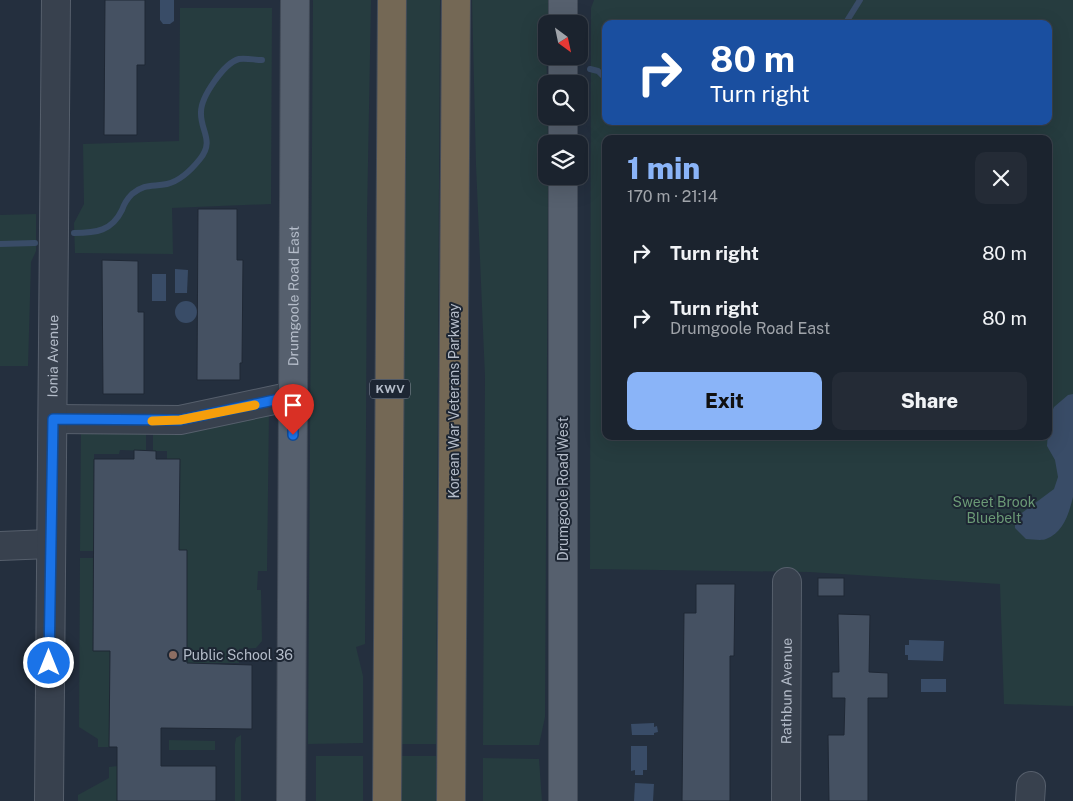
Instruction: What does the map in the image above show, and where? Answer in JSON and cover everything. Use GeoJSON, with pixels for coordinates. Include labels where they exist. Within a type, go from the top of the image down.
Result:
{"type":"FeatureCollection","features":[{"type":"Feature","properties":{"kind":"highway","name":"KWV"},"geometry":{"type":"LineString","coordinates":[[386,793],[392,0]]}},
{"type":"Feature","properties":{"kind":"highway","name":"Korean War Veterans Parkway"},"geometry":{"type":"LineString","coordinates":[[451,801],[456,4]]}},
{"type":"Feature","properties":{"kind":"main road","name":"Drumgoole Road East"},"geometry":{"type":"LineString","coordinates":[[291,801],[296,0]]}},
{"type":"Feature","properties":{"kind":"main road"},"geometry":{"type":"LineString","coordinates":[[563,0],[563,15]]}},
{"type":"Feature","properties":{"kind":"main road","name":"Drumgoole Road West"},"geometry":{"type":"LineString","coordinates":[[563,185],[563,801]]}},
{"type":"Feature","properties":{"kind":"street","name":"Ionia Avenue"},"geometry":{"type":"LineString","coordinates":[[49,801],[56,0]]}},
{"type":"Feature","properties":{"kind":"street"},"geometry":{"type":"LineString","coordinates":[[53,419],[180,420],[293,396]]}},
{"type":"Feature","properties":{"kind":"street"},"geometry":{"type":"LineString","coordinates":[[0,546],[50,544]]}},
{"type":"Feature","properties":{"kind":"street","name":"Rathbun Avenue"},"geometry":{"type":"LineString","coordinates":[[786,801],[788,582]]}},
{"type":"Feature","properties":{"kind":"green space"},"geometry":{"type":"Polygon","coordinates":[[[313,0],[371,0],[367,216],[365,644],[356,647],[363,676],[363,743],[308,744],[313,0]]]}},
{"type":"Feature","properties":{"kind":"green space"},"geometry":{"type":"Polygon","coordinates":[[[403,0],[440,0],[436,744],[399,744],[403,0]]]}},
{"type":"Feature","properties":{"kind":"green space"},"geometry":{"type":"Polygon","coordinates":[[[472,0],[550,0],[549,15],[538,15],[538,65],[547,65],[547,75],[538,75],[538,125],[548,125],[548,135],[538,135],[538,185],[548,185],[545,717],[539,745],[483,745],[485,377],[476,165],[472,0]]]}},
{"type":"Feature","properties":{"kind":"green space","name":"Sweet Brook Bluebelt"},"geometry":{"type":"Polygon","coordinates":[[[594,0],[1073,0],[1073,706],[1004,704],[1000,584],[809,572],[590,569],[591,8],[594,0]]]}},
{"type":"Feature","properties":{"kind":"green space"},"geometry":{"type":"Polygon","coordinates":[[[180,8],[272,8],[271,204],[172,208],[173,254],[75,253],[74,223],[84,204],[83,144],[179,141],[180,8]]]}},
{"type":"Feature","properties":{"kind":"green space"},"geometry":{"type":"Polygon","coordinates":[[[36,214],[36,251],[31,262],[28,366],[0,366],[0,215],[36,214]]]}},
{"type":"Feature","properties":{"kind":"green space"},"geometry":{"type":"Polygon","coordinates":[[[269,410],[267,571],[258,571],[257,590],[261,590],[262,641],[256,648],[239,649],[239,663],[170,663],[187,651],[187,550],[179,550],[180,459],[167,459],[167,451],[153,451],[153,428],[269,410]]]}},
{"type":"Feature","properties":{"kind":"green space"},"geometry":{"type":"Polygon","coordinates":[[[81,428],[146,428],[146,451],[120,450],[119,454],[94,454],[94,551],[80,551],[81,428]]]}},
{"type":"Feature","properties":{"kind":"green space"},"geometry":{"type":"Polygon","coordinates":[[[80,558],[94,558],[110,651],[109,747],[98,747],[98,739],[79,727],[80,558]]]}},
{"type":"Feature","properties":{"kind":"green space"},"geometry":{"type":"Polygon","coordinates":[[[241,735],[241,801],[235,801],[235,744],[236,738],[241,735]]]}},
{"type":"Feature","properties":{"kind":"green space"},"geometry":{"type":"Polygon","coordinates":[[[169,740],[215,741],[215,750],[169,750],[169,740]]]}},
{"type":"Feature","properties":{"kind":"green space"},"geometry":{"type":"Polygon","coordinates":[[[316,756],[363,756],[363,801],[316,801],[316,756]]]}},
{"type":"Feature","properties":{"kind":"green space"},"geometry":{"type":"Polygon","coordinates":[[[400,756],[436,756],[436,801],[399,801],[400,756]]]}},
{"type":"Feature","properties":{"kind":"green space"},"geometry":{"type":"Polygon","coordinates":[[[483,758],[539,759],[542,801],[483,801],[483,758]]]}},
{"type":"Feature","properties":{"kind":"green space"},"geometry":{"type":"Polygon","coordinates":[[[117,766],[117,801],[78,801],[78,795],[109,778],[109,767],[117,766]]]}},
{"type":"Feature","properties":{"kind":"water"},"geometry":{"type":"Polygon","coordinates":[[[160,0],[174,0],[174,21],[170,24],[163,24],[160,20],[160,0]]]}},
{"type":"Feature","properties":{"kind":"water"},"geometry":{"type":"Polygon","coordinates":[[[175,269],[188,270],[187,293],[175,293],[175,269]]]}},
{"type":"Feature","properties":{"kind":"water"},"geometry":{"type":"Polygon","coordinates":[[[152,274],[166,274],[166,301],[152,301],[152,274]]]}},
{"type":"Feature","properties":{"kind":"water"},"geometry":{"type":"Polygon","coordinates":[[[186,301],[194,304],[197,312],[194,320],[186,323],[178,320],[175,312],[178,304],[186,301]]]}},
{"type":"Feature","properties":{"kind":"water"},"geometry":{"type":"Polygon","coordinates":[[[1073,394],[1073,497],[1070,509],[1061,527],[1052,536],[1044,540],[1026,539],[1015,528],[1015,518],[1054,489],[1058,477],[1055,460],[1047,446],[1047,440],[1052,440],[1052,411],[1054,407],[1068,395],[1073,394]]]}},
{"type":"Feature","properties":{"kind":"water"},"geometry":{"type":"Polygon","coordinates":[[[909,640],[944,641],[943,661],[908,660],[908,655],[905,655],[905,645],[909,645],[909,640]]]}},
{"type":"Feature","properties":{"kind":"water"},"geometry":{"type":"Polygon","coordinates":[[[921,679],[946,679],[946,692],[921,692],[921,679]]]}},
{"type":"Feature","properties":{"kind":"water"},"geometry":{"type":"Polygon","coordinates":[[[654,723],[654,727],[657,726],[658,732],[654,733],[654,735],[632,735],[631,724],[654,723]]]}},
{"type":"Feature","properties":{"kind":"water"},"geometry":{"type":"Polygon","coordinates":[[[631,746],[647,746],[647,770],[643,770],[643,775],[635,775],[635,770],[631,771],[631,746]]]}},
{"type":"Feature","properties":{"kind":"water"},"geometry":{"type":"Polygon","coordinates":[[[635,783],[654,784],[653,801],[634,801],[635,783]]]}},
{"type":"Feature","properties":{"kind":"building"},"geometry":{"type":"Polygon","coordinates":[[[105,0],[145,0],[145,65],[137,65],[137,135],[104,135],[105,0]]]}},
{"type":"Feature","properties":{"kind":"building"},"geometry":{"type":"Polygon","coordinates":[[[198,209],[237,209],[237,260],[243,260],[242,363],[240,363],[240,380],[197,380],[198,209]]]}},
{"type":"Feature","properties":{"kind":"building"},"geometry":{"type":"Polygon","coordinates":[[[102,260],[138,261],[138,312],[144,312],[144,394],[103,394],[102,260]]]}},
{"type":"Feature","properties":{"kind":"building"},"geometry":{"type":"Polygon","coordinates":[[[134,450],[156,451],[156,459],[180,459],[179,550],[187,550],[187,663],[252,665],[252,729],[161,728],[161,766],[216,766],[216,801],[117,801],[117,747],[109,747],[110,651],[93,651],[94,459],[134,459],[134,450]]]}},
{"type":"Feature","properties":{"kind":"building"},"geometry":{"type":"Polygon","coordinates":[[[818,578],[844,578],[844,596],[818,596],[818,578]]]}},
{"type":"Feature","properties":{"kind":"building"},"geometry":{"type":"Polygon","coordinates":[[[696,584],[735,584],[734,656],[730,656],[730,801],[682,801],[684,613],[696,613],[696,584]]]}},
{"type":"Feature","properties":{"kind":"building"},"geometry":{"type":"Polygon","coordinates":[[[838,614],[870,615],[869,672],[888,673],[888,698],[868,698],[868,801],[829,801],[828,735],[844,735],[845,698],[832,698],[832,672],[839,672],[838,614]]]}},
{"type":"Feature","properties":{"kind":"waterway"},"geometry":{"type":"LineString","coordinates":[[848,20],[860,0]]}},
{"type":"Feature","properties":{"kind":"waterway"},"geometry":{"type":"LineString","coordinates":[[74,233],[96,231],[108,227],[118,217],[132,194],[145,187],[172,182],[189,171],[200,159],[206,146],[207,141],[201,112],[205,98],[214,81],[227,67],[239,59],[262,60]]}},
{"type":"Feature","properties":{"kind":"waterway"},"geometry":{"type":"LineString","coordinates":[[590,69],[598,71],[602,75]]}},
{"type":"Feature","properties":{"kind":"waterway"},"geometry":{"type":"LineString","coordinates":[[0,244],[35,243]]}},
{"type":"Feature","properties":{"kind":"slow traffic"},"geometry":{"type":"LineString","coordinates":[[152,421],[180,420],[255,405]]}},
{"type":"Feature","properties":{"kind":"place","name":"Public School 36"},"geometry":{"type":"Point","coordinates":[173,655]}},
{"type":"Feature","properties":{"kind":"route"},"geometry":{"type":"LineString","coordinates":[[49,663],[53,419],[180,420],[293,396],[293,435]]}}]}
